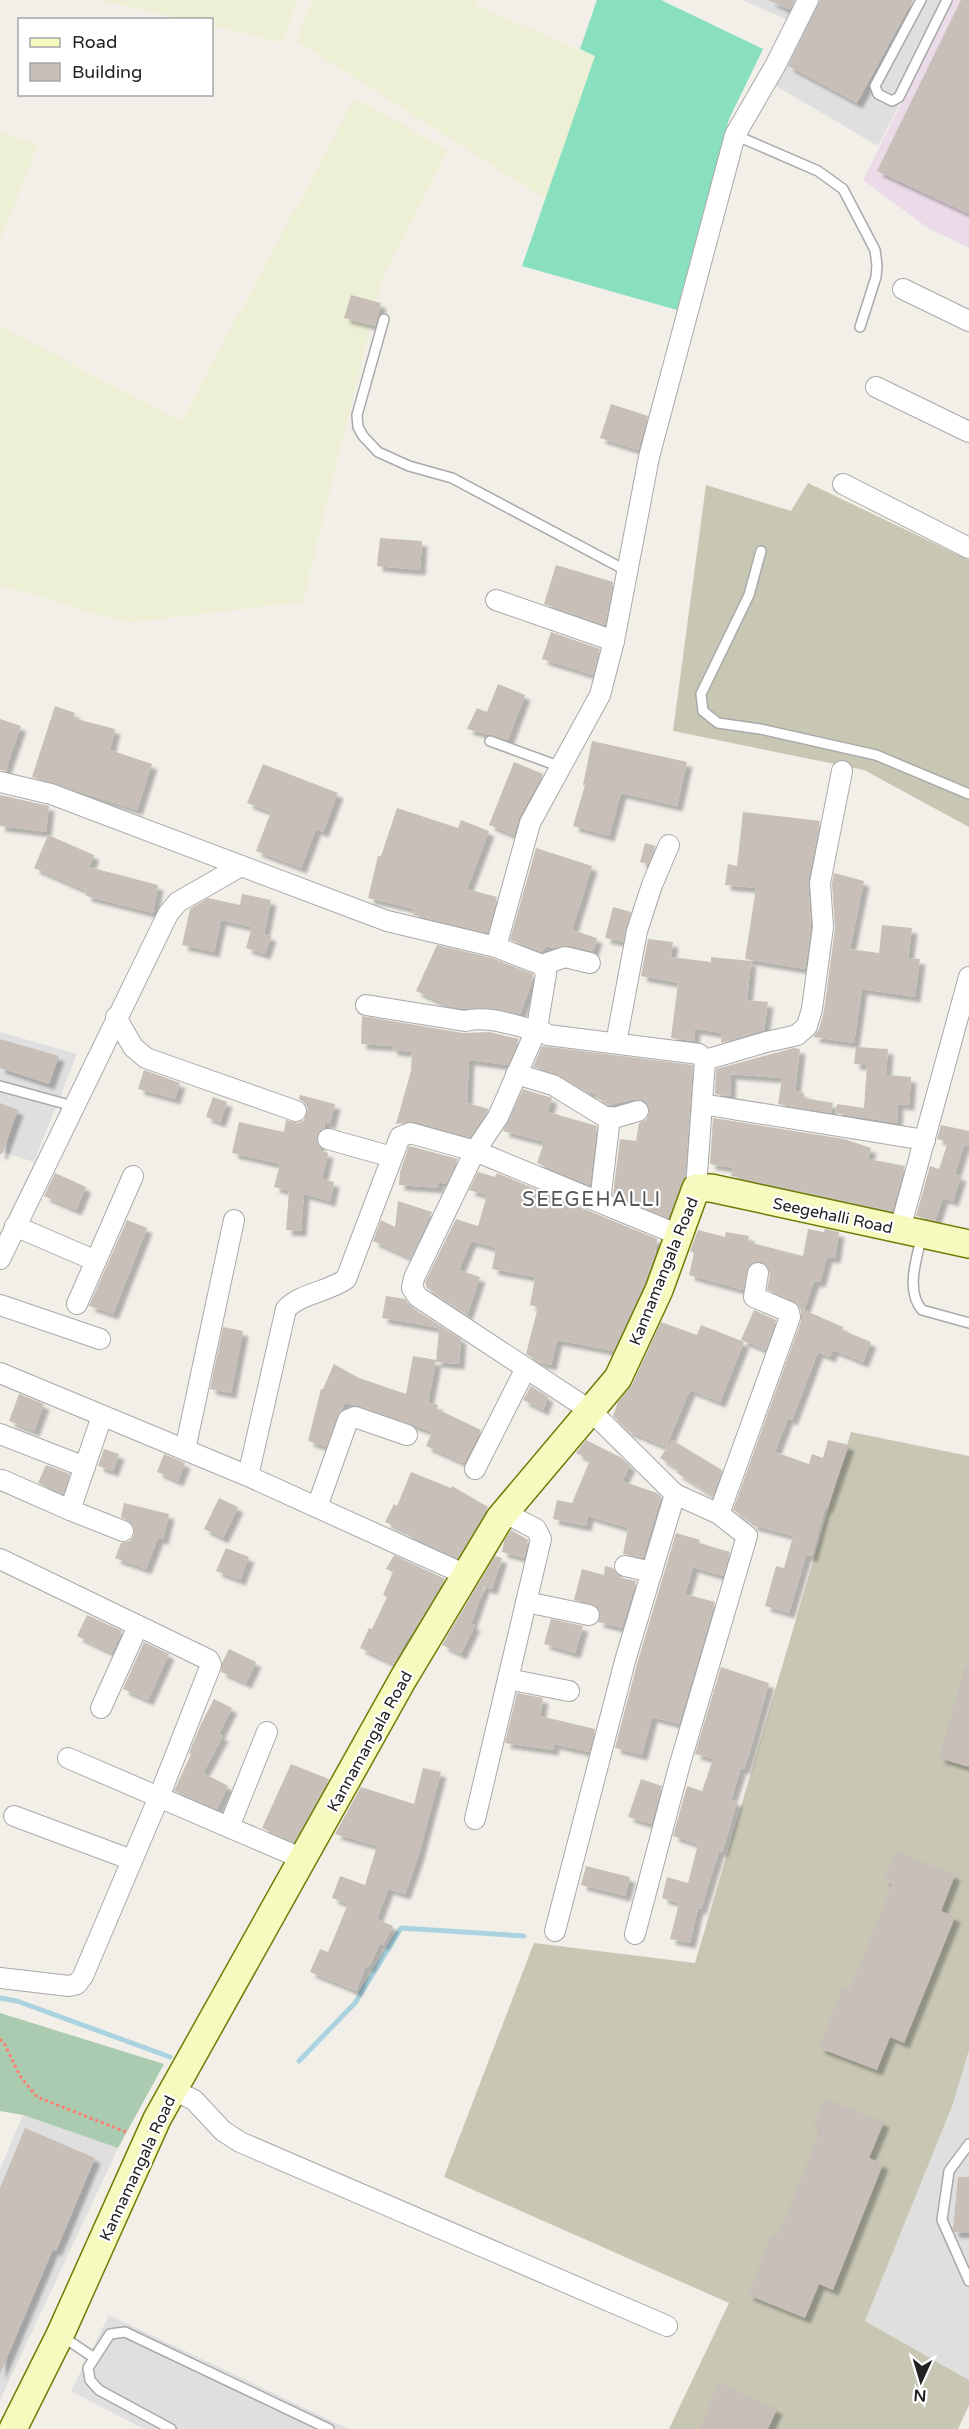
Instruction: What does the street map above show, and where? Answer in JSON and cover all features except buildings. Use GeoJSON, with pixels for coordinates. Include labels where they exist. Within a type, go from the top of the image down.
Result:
{"type":"FeatureCollection","features":[{"type":"Feature","properties":{"kind":"main road","name":"Seegehalli Road"},"geometry":{"type":"LineString","coordinates":[[696,1188],[711,1188],[812,1212],[969,1244]]}},
{"type":"Feature","properties":{"kind":"main road","name":"Kannamangala Road"},"geometry":{"type":"LineString","coordinates":[[13,2429],[60,2335],[147,2140],[173,2090],[404,1679],[466,1575],[505,1513],[618,1378],[659,1290],[696,1188]]}},
{"type":"Feature","properties":{"kind":"street"},"geometry":{"type":"LineString","coordinates":[[496,948],[530,822],[600,695],[614,641],[649,457],[735,135],[775,66],[808,0]]}},
{"type":"Feature","properties":{"kind":"street"},"geometry":{"type":"LineString","coordinates":[[903,289],[969,321]]}},
{"type":"Feature","properties":{"kind":"street"},"geometry":{"type":"LineString","coordinates":[[876,387],[969,432]]}},
{"type":"Feature","properties":{"kind":"street"},"geometry":{"type":"LineString","coordinates":[[843,484],[969,548]]}},
{"type":"Feature","properties":{"kind":"street"},"geometry":{"type":"LineString","coordinates":[[496,600],[614,641]]}},
{"type":"Feature","properties":{"kind":"street"},"geometry":{"type":"LineString","coordinates":[[366,1005],[465,1021],[484,1018],[536,1029],[548,1035],[699,1054],[705,1060],[797,1035],[807,1026],[812,1009],[823,927],[820,883],[842,771]]}},
{"type":"Feature","properties":{"kind":"street"},"geometry":{"type":"LineString","coordinates":[[0,782],[51,794],[387,921],[496,948],[542,965],[565,957],[590,963]]}},
{"type":"Feature","properties":{"kind":"street"},"geometry":{"type":"LineString","coordinates":[[616,1043],[638,931],[652,885],[669,845]]}},
{"type":"Feature","properties":{"kind":"street"},"geometry":{"type":"LineString","coordinates":[[0,1259],[168,914],[178,902],[241,866]]}},
{"type":"Feature","properties":{"kind":"street"},"geometry":{"type":"LineString","coordinates":[[542,965],[546,974],[536,1029],[498,1117],[475,1152],[414,1278],[412,1288],[418,1297],[525,1370],[591,1411],[675,1494],[718,1514],[747,1536],[679,1767],[635,1934]]}},
{"type":"Feature","properties":{"kind":"street"},"geometry":{"type":"LineString","coordinates":[[912,1231],[925,1140],[969,977]]}},
{"type":"Feature","properties":{"kind":"street"},"geometry":{"type":"LineString","coordinates":[[116,1017],[132,1047],[146,1058],[296,1111]]}},
{"type":"Feature","properties":{"kind":"street","name":"Kannamangala Road"},"geometry":{"type":"LineString","coordinates":[[696,1188],[705,1060]]}},
{"type":"Feature","properties":{"kind":"street"},"geometry":{"type":"LineString","coordinates":[[516,1074],[553,1085],[596,1112],[610,1117],[638,1111]]}},
{"type":"Feature","properties":{"kind":"street"},"geometry":{"type":"LineString","coordinates":[[702,1104],[925,1140]]}},
{"type":"Feature","properties":{"kind":"street"},"geometry":{"type":"LineString","coordinates":[[600,1202],[610,1117]]}},
{"type":"Feature","properties":{"kind":"street"},"geometry":{"type":"LineString","coordinates":[[248,1476],[286,1309],[296,1301],[331,1288],[346,1279],[400,1137],[410,1133],[475,1152],[679,1234]]}},
{"type":"Feature","properties":{"kind":"street"},"geometry":{"type":"LineString","coordinates":[[328,1139],[392,1157]]}},
{"type":"Feature","properties":{"kind":"street"},"geometry":{"type":"LineString","coordinates":[[77,1304],[133,1176]]}},
{"type":"Feature","properties":{"kind":"street"},"geometry":{"type":"LineString","coordinates":[[185,1450],[234,1220]]}},
{"type":"Feature","properties":{"kind":"street"},"geometry":{"type":"LineString","coordinates":[[15,1226],[96,1260]]}},
{"type":"Feature","properties":{"kind":"street"},"geometry":{"type":"LineString","coordinates":[[718,1514],[790,1317],[789,1312],[754,1298],[759,1273]]}},
{"type":"Feature","properties":{"kind":"street"},"geometry":{"type":"LineString","coordinates":[[0,1305],[100,1339]]}},
{"type":"Feature","properties":{"kind":"street"},"geometry":{"type":"LineString","coordinates":[[475,1469],[525,1370]]}},
{"type":"Feature","properties":{"kind":"street"},"geometry":{"type":"LineString","coordinates":[[0,1373],[248,1476],[466,1575]]}},
{"type":"Feature","properties":{"kind":"street"},"geometry":{"type":"LineString","coordinates":[[70,1510],[102,1416]]}},
{"type":"Feature","properties":{"kind":"street"},"geometry":{"type":"LineString","coordinates":[[317,1507],[348,1420],[356,1417],[407,1435]]}},
{"type":"Feature","properties":{"kind":"street"},"geometry":{"type":"LineString","coordinates":[[0,1434],[85,1467]]}},
{"type":"Feature","properties":{"kind":"street"},"geometry":{"type":"LineString","coordinates":[[2,1480],[123,1531]]}},
{"type":"Feature","properties":{"kind":"street"},"geometry":{"type":"LineString","coordinates":[[555,1931],[625,1661],[675,1494]]}},
{"type":"Feature","properties":{"kind":"street"},"geometry":{"type":"LineString","coordinates":[[475,1819],[541,1539],[536,1529],[505,1513]]}},
{"type":"Feature","properties":{"kind":"street"},"geometry":{"type":"LineString","coordinates":[[0,1559],[209,1660],[211,1665],[159,1797],[83,1976],[77,1984],[69,1986],[0,1978]]}},
{"type":"Feature","properties":{"kind":"street"},"geometry":{"type":"LineString","coordinates":[[625,1566],[652,1572]]}},
{"type":"Feature","properties":{"kind":"street"},"geometry":{"type":"LineString","coordinates":[[526,1602],[589,1615]]}},
{"type":"Feature","properties":{"kind":"street"},"geometry":{"type":"LineString","coordinates":[[101,1708],[138,1626]]}},
{"type":"Feature","properties":{"kind":"street"},"geometry":{"type":"LineString","coordinates":[[508,1679],[569,1691]]}},
{"type":"Feature","properties":{"kind":"street"},"geometry":{"type":"LineString","coordinates":[[229,1827],[267,1732]]}},
{"type":"Feature","properties":{"kind":"street"},"geometry":{"type":"LineString","coordinates":[[68,1758],[303,1859]]}},
{"type":"Feature","properties":{"kind":"street"},"geometry":{"type":"LineString","coordinates":[[14,1816],[132,1860]]}},
{"type":"Feature","properties":{"kind":"street"},"geometry":{"type":"LineString","coordinates":[[173,2090],[194,2100],[223,2131],[240,2142],[667,2326]]}},
{"type":"Feature","properties":{"kind":"lane"},"geometry":{"type":"LineString","coordinates":[[921,0],[875,86],[878,94],[892,101],[899,97],[947,0]]}},
{"type":"Feature","properties":{"kind":"lane"},"geometry":{"type":"LineString","coordinates":[[735,135],[818,171],[843,189],[875,250],[877,265],[876,277],[860,327]]}},
{"type":"Feature","properties":{"kind":"lane"},"geometry":{"type":"LineString","coordinates":[[384,319],[357,415],[358,427],[363,436],[378,452],[409,466],[452,478],[627,571]]}},
{"type":"Feature","properties":{"kind":"lane"},"geometry":{"type":"LineString","coordinates":[[761,550],[749,595],[701,694],[703,711],[718,723],[760,729],[876,755],[969,794]]}},
{"type":"Feature","properties":{"kind":"lane"},"geometry":{"type":"LineString","coordinates":[[490,741],[561,767]]}},
{"type":"Feature","properties":{"kind":"lane"},"geometry":{"type":"LineString","coordinates":[[0,1086],[73,1107]]}},
{"type":"Feature","properties":{"kind":"lane"},"geometry":{"type":"LineString","coordinates":[[912,1231],[914,1297],[917,1305],[922,1310],[969,1323]]}},
{"type":"Feature","properties":{"kind":"lane"},"geometry":{"type":"LineString","coordinates":[[969,2145],[949,2171],[942,2220],[969,2281]]}},
{"type":"Feature","properties":{"kind":"lane"},"geometry":{"type":"LineString","coordinates":[[171,2429],[99,2390],[90,2380],[88,2368],[110,2334],[125,2332],[329,2429]]}},
{"type":"Feature","properties":{"kind":"lane"},"geometry":{"type":"LineString","coordinates":[[60,2335],[93,2357]]}},
{"type":"Feature","properties":{"kind":"path"},"geometry":{"type":"LineString","coordinates":[[0,2039],[20,2076],[37,2097],[147,2140]]}},
{"type":"Feature","properties":{"kind":"shaded area"},"geometry":{"type":"Polygon","coordinates":[[[98,0],[297,0],[282,43],[213,26],[213,18],[178,18],[98,0]]]}},
{"type":"Feature","properties":{"kind":"shaded area"},"geometry":{"type":"Polygon","coordinates":[[[312,0],[477,0],[476,5],[595,56],[545,199],[297,41],[312,0]]]}},
{"type":"Feature","properties":{"kind":"shaded area"},"geometry":{"type":"Polygon","coordinates":[[[742,0],[798,0],[788,20],[742,0]]]}},
{"type":"Feature","properties":{"kind":"shaded area"},"geometry":{"type":"Polygon","coordinates":[[[813,0],[953,0],[878,146],[771,83],[813,0]]]}},
{"type":"Feature","properties":{"kind":"shaded area"},"geometry":{"type":"Polygon","coordinates":[[[953,0],[969,0],[969,248],[928,228],[863,180],[953,0]]]}},
{"type":"Feature","properties":{"kind":"shaded area"},"geometry":{"type":"Polygon","coordinates":[[[355,98],[448,150],[381,282],[303,602],[127,623],[0,585],[0,326],[181,421],[355,98]]]}},
{"type":"Feature","properties":{"kind":"shaded area"},"geometry":{"type":"Polygon","coordinates":[[[0,131],[38,145],[0,241],[0,131]]]}},
{"type":"Feature","properties":{"kind":"shaded area"},"geometry":{"type":"Polygon","coordinates":[[[808,483],[969,560],[969,827],[864,770],[673,731],[706,485],[791,511],[808,483]]]}},
{"type":"Feature","properties":{"kind":"shaded area"},"geometry":{"type":"Polygon","coordinates":[[[0,1032],[77,1054],[34,1162],[0,1151],[0,1032]]]}},
{"type":"Feature","properties":{"kind":"shaded area"},"geometry":{"type":"Polygon","coordinates":[[[851,1432],[969,1456],[969,2050],[953,2104],[865,2321],[969,2380],[969,2405],[958,2429],[669,2429],[729,2303],[444,2177],[534,1943],[695,1963],[851,1432]]]}},
{"type":"Feature","properties":{"kind":"shaded area"},"geometry":{"type":"Polygon","coordinates":[[[969,2050],[969,2380],[865,2321],[953,2104],[969,2050]]]}},
{"type":"Feature","properties":{"kind":"shaded area"},"geometry":{"type":"Polygon","coordinates":[[[23,2115],[118,2148],[0,2400],[0,2169],[23,2115]]]}},
{"type":"Feature","properties":{"kind":"shaded area"},"geometry":{"type":"Polygon","coordinates":[[[109,2315],[349,2429],[144,2429],[71,2391],[109,2315]]]}},
{"type":"Feature","properties":{"kind":"green space"},"geometry":{"type":"Polygon","coordinates":[[[597,0],[661,0],[763,49],[729,119],[677,310],[522,266],[595,56],[580,49],[597,0]]]}},
{"type":"Feature","properties":{"kind":"green space"},"geometry":{"type":"Polygon","coordinates":[[[0,2013],[164,2064],[118,2148],[23,2115],[0,2111],[0,2013]]]}},
{"type":"Feature","properties":{"kind":"waterway"},"geometry":{"type":"LineString","coordinates":[[299,2061],[355,2003],[401,1928],[524,1936]]}},
{"type":"Feature","properties":{"kind":"waterway"},"geometry":{"type":"LineString","coordinates":[[0,1998],[17,2001],[170,2057]]}},
{"type":"Feature","properties":{"kind":"district","name":"SEEGEHALLI"},"geometry":{"type":"Point","coordinates":[592,1199]}}]}
